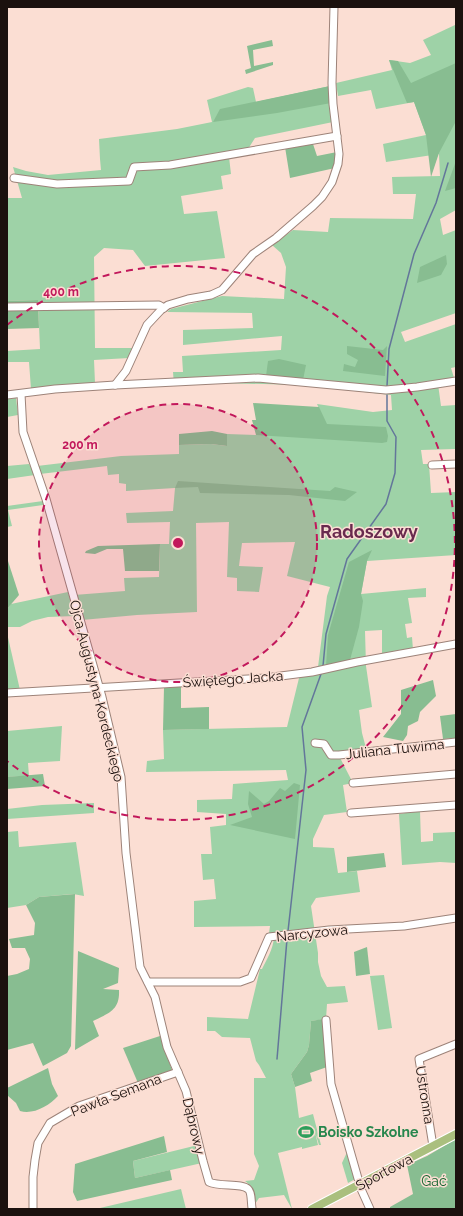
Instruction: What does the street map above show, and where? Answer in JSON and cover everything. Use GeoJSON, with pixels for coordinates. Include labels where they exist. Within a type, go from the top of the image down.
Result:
{"type":"FeatureCollection","features":[{"type":"Feature","properties":{"kind":"main road","name":"Sportowa"},"geometry":{"type":"LineString","coordinates":[[312,1209],[456,1134]]}},
{"type":"Feature","properties":{"kind":"street"},"geometry":{"type":"LineString","coordinates":[[115,385],[126,371],[147,325],[164,308],[168,305],[188,299],[211,296],[222,290],[253,254],[276,238],[322,197],[335,174],[339,154],[332,83],[334,7]]}},
{"type":"Feature","properties":{"kind":"street"},"geometry":{"type":"LineString","coordinates":[[14,178],[57,184],[129,181],[134,167],[170,165],[337,136]]}},
{"type":"Feature","properties":{"kind":"street"},"geometry":{"type":"LineString","coordinates":[[7,307],[159,305],[164,308]]}},
{"type":"Feature","properties":{"kind":"street"},"geometry":{"type":"LineString","coordinates":[[7,395],[55,389],[258,378],[386,390],[456,381]]}},
{"type":"Feature","properties":{"kind":"street","name":"Ojca Augustyna Kordeckiego"},"geometry":{"type":"LineString","coordinates":[[21,394],[23,432],[45,496],[102,697],[121,777],[126,853],[140,967],[155,997],[159,1014]]}},
{"type":"Feature","properties":{"kind":"street"},"geometry":{"type":"LineString","coordinates":[[432,465],[456,464]]}},
{"type":"Feature","properties":{"kind":"street","name":"Świętego Jacka"},"geometry":{"type":"LineString","coordinates":[[7,693],[265,678],[312,672],[456,644]]}},
{"type":"Feature","properties":{"kind":"street","name":"Juliana Tuwima"},"geometry":{"type":"LineString","coordinates":[[315,743],[324,744],[331,755],[339,755],[456,742]]}},
{"type":"Feature","properties":{"kind":"street"},"geometry":{"type":"LineString","coordinates":[[353,783],[456,774]]}},
{"type":"Feature","properties":{"kind":"street"},"geometry":{"type":"LineString","coordinates":[[351,813],[456,805]]}},
{"type":"Feature","properties":{"kind":"street","name":"Narcyzowa"},"geometry":{"type":"LineString","coordinates":[[148,982],[240,982],[248,980],[252,978],[269,937],[329,930],[404,926],[456,918]]}},
{"type":"Feature","properties":{"kind":"street","name":"Dąbrowy"},"geometry":{"type":"LineString","coordinates":[[159,1014],[167,1047],[186,1091],[202,1162],[209,1182],[217,1185],[242,1186],[248,1188],[252,1208]]}},
{"type":"Feature","properties":{"kind":"street"},"geometry":{"type":"LineString","coordinates":[[326,1020],[331,1084],[360,1185],[370,1209]]}},
{"type":"Feature","properties":{"kind":"street","name":"Ustronna"},"geometry":{"type":"LineString","coordinates":[[433,1146],[419,1059],[456,1044]]}},
{"type":"Feature","properties":{"kind":"street","name":"Pawła Semana"},"geometry":{"type":"LineString","coordinates":[[33,1209],[34,1160],[38,1143],[50,1123],[79,1106],[178,1072]]}},
{"type":"Feature","properties":{"kind":"green space"},"geometry":{"type":"Polygon","coordinates":[[[455,25],[456,210],[440,219],[443,235],[456,230],[456,313],[401,332],[405,342],[456,324],[456,367],[451,368],[455,381],[438,384],[441,406],[456,405],[455,449],[421,450],[423,464],[429,464],[431,493],[456,492],[456,555],[367,561],[361,594],[426,588],[426,597],[408,598],[412,623],[405,624],[407,638],[412,637],[413,650],[382,657],[382,630],[365,631],[366,666],[372,707],[359,710],[362,733],[366,748],[337,752],[353,783],[343,785],[347,812],[324,815],[313,839],[313,847],[334,848],[338,873],[357,871],[360,892],[316,898],[311,906],[321,976],[327,987],[345,986],[348,1002],[327,1004],[326,1019],[311,1021],[307,1052],[291,1074],[295,1087],[299,1118],[313,1114],[321,1145],[319,1145],[315,1132],[318,1145],[278,1153],[292,1209],[284,1195],[259,1198],[255,1204],[251,1186],[245,1181],[254,1180],[259,1166],[254,1154],[254,1078],[266,1078],[256,1061],[250,1038],[222,1037],[215,1031],[207,1031],[207,1017],[248,1019],[260,969],[262,969],[270,954],[274,938],[282,935],[269,933],[270,926],[194,927],[194,901],[216,899],[214,879],[203,880],[201,854],[212,854],[210,827],[226,825],[226,814],[197,812],[197,800],[232,799],[233,784],[288,780],[286,770],[146,772],[147,761],[164,759],[163,730],[287,727],[300,674],[318,667],[327,596],[330,587],[287,576],[295,542],[242,543],[239,566],[263,567],[259,592],[237,591],[237,578],[227,577],[229,522],[196,523],[197,612],[82,620],[74,595],[125,591],[124,578],[159,577],[160,544],[169,544],[170,522],[127,523],[126,513],[173,511],[175,488],[126,491],[126,484],[119,483],[119,474],[108,475],[107,466],[40,474],[37,466],[121,456],[179,454],[179,445],[211,444],[227,446],[227,434],[256,435],[256,428],[252,420],[326,424],[317,404],[373,412],[392,410],[391,395],[301,385],[218,383],[174,385],[173,372],[183,372],[182,356],[281,350],[282,336],[183,345],[183,330],[253,328],[252,313],[167,312],[171,309],[222,296],[284,299],[286,267],[281,253],[272,245],[293,230],[328,232],[330,218],[413,219],[416,194],[393,194],[392,177],[440,176],[439,154],[386,162],[383,144],[426,135],[414,102],[376,109],[371,90],[338,96],[336,83],[392,70],[389,60],[410,63],[431,55],[423,40],[455,25]]]}},
{"type":"Feature","properties":{"kind":"green space"},"geometry":{"type":"Polygon","coordinates":[[[272,40],[273,46],[253,50],[254,66],[273,62],[273,65],[246,74],[245,70],[251,68],[247,46],[272,40]]]}},
{"type":"Feature","properties":{"kind":"green space"},"geometry":{"type":"Polygon","coordinates":[[[389,60],[398,61],[411,83],[456,63],[456,121],[439,153],[431,177],[426,135],[414,102],[407,103],[389,60]]]}},
{"type":"Feature","properties":{"kind":"green space"},"geometry":{"type":"Polygon","coordinates":[[[330,86],[333,122],[255,138],[248,149],[229,157],[231,174],[221,176],[223,189],[181,196],[184,214],[217,211],[225,258],[145,266],[133,250],[104,248],[94,257],[95,348],[133,348],[129,358],[94,360],[95,383],[31,389],[29,362],[7,362],[7,351],[40,349],[38,300],[7,301],[7,198],[22,198],[13,167],[48,175],[101,170],[99,139],[177,129],[212,122],[207,100],[248,87],[253,88],[256,102],[330,86]]]}},
{"type":"Feature","properties":{"kind":"green space"},"geometry":{"type":"Polygon","coordinates":[[[330,86],[331,103],[277,113],[213,122],[220,109],[330,86]]]}},
{"type":"Feature","properties":{"kind":"green space"},"geometry":{"type":"Polygon","coordinates":[[[312,141],[317,156],[337,152],[335,168],[290,178],[285,147],[312,141]]]}},
{"type":"Feature","properties":{"kind":"green space"},"geometry":{"type":"Polygon","coordinates":[[[456,161],[456,188],[445,191],[456,161]]]}},
{"type":"Feature","properties":{"kind":"green space"},"geometry":{"type":"Polygon","coordinates":[[[446,255],[447,264],[441,275],[417,283],[420,267],[446,255]]]}},
{"type":"Feature","properties":{"kind":"green space"},"geometry":{"type":"Polygon","coordinates":[[[38,300],[39,328],[7,329],[7,301],[38,300]]]}},
{"type":"Feature","properties":{"kind":"green space"},"geometry":{"type":"Polygon","coordinates":[[[347,346],[383,350],[387,346],[385,376],[343,371],[344,364],[355,367],[358,360],[347,354],[347,346]]]}},
{"type":"Feature","properties":{"kind":"green space"},"geometry":{"type":"Polygon","coordinates":[[[279,359],[306,365],[303,380],[266,376],[268,361],[279,359]]]}},
{"type":"Feature","properties":{"kind":"green space"},"geometry":{"type":"Polygon","coordinates":[[[16,398],[18,415],[7,417],[7,399],[16,398]]]}},
{"type":"Feature","properties":{"kind":"green space"},"geometry":{"type":"Polygon","coordinates":[[[253,403],[319,407],[327,424],[386,427],[388,436],[387,442],[382,443],[256,435],[252,420],[256,420],[253,403]]]}},
{"type":"Feature","properties":{"kind":"green space"},"geometry":{"type":"Polygon","coordinates":[[[212,431],[227,434],[227,446],[211,444],[179,445],[179,434],[212,431]]]}},
{"type":"Feature","properties":{"kind":"green space"},"geometry":{"type":"Polygon","coordinates":[[[29,464],[35,475],[7,479],[7,466],[29,464]]]}},
{"type":"Feature","properties":{"kind":"green space"},"geometry":{"type":"Polygon","coordinates":[[[178,481],[330,491],[335,487],[357,492],[345,501],[289,495],[200,493],[198,487],[175,488],[178,481]]]}},
{"type":"Feature","properties":{"kind":"green space"},"geometry":{"type":"Polygon","coordinates":[[[43,501],[43,505],[8,510],[12,526],[7,527],[7,506],[43,501]]]}},
{"type":"Feature","properties":{"kind":"green space"},"geometry":{"type":"Polygon","coordinates":[[[160,544],[159,571],[125,571],[123,549],[107,549],[95,554],[85,553],[86,551],[98,546],[160,544]]]}},
{"type":"Feature","properties":{"kind":"green space"},"geometry":{"type":"Polygon","coordinates":[[[372,550],[367,561],[361,594],[363,601],[359,627],[350,660],[326,666],[328,635],[349,562],[372,550]]]}},
{"type":"Feature","properties":{"kind":"green space"},"geometry":{"type":"Polygon","coordinates":[[[7,558],[19,595],[7,609],[7,558]]]}},
{"type":"Feature","properties":{"kind":"green space"},"geometry":{"type":"Polygon","coordinates":[[[68,592],[75,616],[48,617],[32,621],[20,627],[7,627],[7,609],[11,604],[68,592]]]}},
{"type":"Feature","properties":{"kind":"green space"},"geometry":{"type":"Polygon","coordinates":[[[7,633],[20,690],[7,691],[7,633]]]}},
{"type":"Feature","properties":{"kind":"green space"},"geometry":{"type":"Polygon","coordinates":[[[433,680],[436,696],[420,712],[418,721],[408,726],[407,735],[403,741],[383,737],[401,714],[401,690],[433,680]]]}},
{"type":"Feature","properties":{"kind":"green space"},"geometry":{"type":"Polygon","coordinates":[[[181,686],[181,708],[209,707],[209,729],[163,730],[164,687],[181,686]]]}},
{"type":"Feature","properties":{"kind":"green space"},"geometry":{"type":"Polygon","coordinates":[[[456,714],[456,738],[443,739],[440,716],[456,714]]]}},
{"type":"Feature","properties":{"kind":"green space"},"geometry":{"type":"Polygon","coordinates":[[[62,726],[60,761],[28,763],[29,776],[7,777],[7,731],[62,726]]]}},
{"type":"Feature","properties":{"kind":"green space"},"geometry":{"type":"Polygon","coordinates":[[[43,774],[45,786],[7,789],[7,777],[43,774]]]}},
{"type":"Feature","properties":{"kind":"green space"},"geometry":{"type":"Polygon","coordinates":[[[294,783],[300,785],[295,839],[230,825],[252,817],[248,804],[249,791],[264,804],[269,801],[280,788],[285,791],[294,783]]]}},
{"type":"Feature","properties":{"kind":"green space"},"geometry":{"type":"Polygon","coordinates":[[[94,803],[94,813],[7,819],[7,809],[42,805],[94,803]]]}},
{"type":"Feature","properties":{"kind":"green space"},"geometry":{"type":"Polygon","coordinates":[[[420,811],[421,842],[433,841],[433,833],[455,832],[456,863],[440,862],[402,865],[399,814],[420,811]]]}},
{"type":"Feature","properties":{"kind":"green space"},"geometry":{"type":"Polygon","coordinates":[[[18,831],[19,847],[76,842],[84,896],[73,894],[39,897],[26,905],[7,908],[7,832],[18,831]]]}},
{"type":"Feature","properties":{"kind":"green space"},"geometry":{"type":"Polygon","coordinates":[[[384,853],[386,867],[347,872],[347,857],[384,853]]]}},
{"type":"Feature","properties":{"kind":"green space"},"geometry":{"type":"Polygon","coordinates":[[[75,894],[71,1046],[67,1053],[43,1066],[33,1043],[7,1050],[7,976],[29,969],[30,959],[25,948],[12,948],[9,939],[34,935],[35,923],[26,905],[39,897],[75,894]]]}},
{"type":"Feature","properties":{"kind":"green space"},"geometry":{"type":"Polygon","coordinates":[[[367,947],[370,974],[356,976],[354,952],[367,947]]]}},
{"type":"Feature","properties":{"kind":"green space"},"geometry":{"type":"Polygon","coordinates":[[[78,951],[119,968],[118,983],[103,989],[119,990],[119,997],[118,1002],[109,1013],[93,1021],[99,1036],[75,1050],[78,951]]]}},
{"type":"Feature","properties":{"kind":"green space"},"geometry":{"type":"Polygon","coordinates":[[[384,975],[392,1028],[378,1030],[370,976],[384,975]]]}},
{"type":"Feature","properties":{"kind":"green space"},"geometry":{"type":"Polygon","coordinates":[[[323,1019],[327,1067],[310,1073],[312,1081],[295,1087],[291,1074],[307,1052],[311,1021],[323,1019]]]}},
{"type":"Feature","properties":{"kind":"green space"},"geometry":{"type":"Polygon","coordinates":[[[160,1036],[172,1070],[138,1083],[123,1048],[160,1036]]]}},
{"type":"Feature","properties":{"kind":"green space"},"geometry":{"type":"Polygon","coordinates":[[[48,1068],[52,1084],[58,1096],[50,1103],[35,1111],[20,1111],[16,1103],[7,1095],[7,1088],[48,1068]]]}},
{"type":"Feature","properties":{"kind":"green space"},"geometry":{"type":"Polygon","coordinates":[[[164,1136],[167,1152],[133,1161],[135,1178],[170,1170],[172,1180],[77,1201],[73,1192],[75,1164],[164,1136]]]}},
{"type":"Feature","properties":{"kind":"green space","name":"Gać"},"geometry":{"type":"Polygon","coordinates":[[[456,1139],[456,1209],[390,1209],[390,1207],[413,1194],[407,1165],[427,1156],[456,1139]]]}},
{"type":"Feature","properties":{"kind":"green space"},"geometry":{"type":"Polygon","coordinates":[[[198,1145],[202,1163],[135,1178],[133,1161],[198,1145]]]}},
{"type":"Feature","properties":{"kind":"green space"},"geometry":{"type":"Polygon","coordinates":[[[348,1150],[357,1178],[348,1183],[342,1163],[348,1150]]]}},
{"type":"Feature","properties":{"kind":"green space"},"geometry":{"type":"Polygon","coordinates":[[[181,1189],[186,1209],[100,1209],[100,1208],[181,1189]]]}},
{"type":"Feature","properties":{"kind":"waterway"},"geometry":{"type":"LineString","coordinates":[[387,386],[389,349],[414,254],[436,203],[448,163]]}},
{"type":"Feature","properties":{"kind":"waterway"},"geometry":{"type":"LineString","coordinates":[[323,666],[326,634],[347,559],[386,504],[395,473],[396,437],[387,421],[387,395]]}},
{"type":"Feature","properties":{"kind":"waterway"},"geometry":{"type":"LineString","coordinates":[[288,931],[306,770],[302,727],[321,674]]}},
{"type":"Feature","properties":{"kind":"waterway"},"geometry":{"type":"LineString","coordinates":[[277,1059],[287,939]]}},
{"type":"Feature","properties":{"kind":"place","name":"Boisko Szkolne"},"geometry":{"type":"Point","coordinates":[306,1132]}},
{"type":"Feature","properties":{"kind":"district","name":"Radoszowy"},"geometry":{"type":"Point","coordinates":[369,531]}}]}
